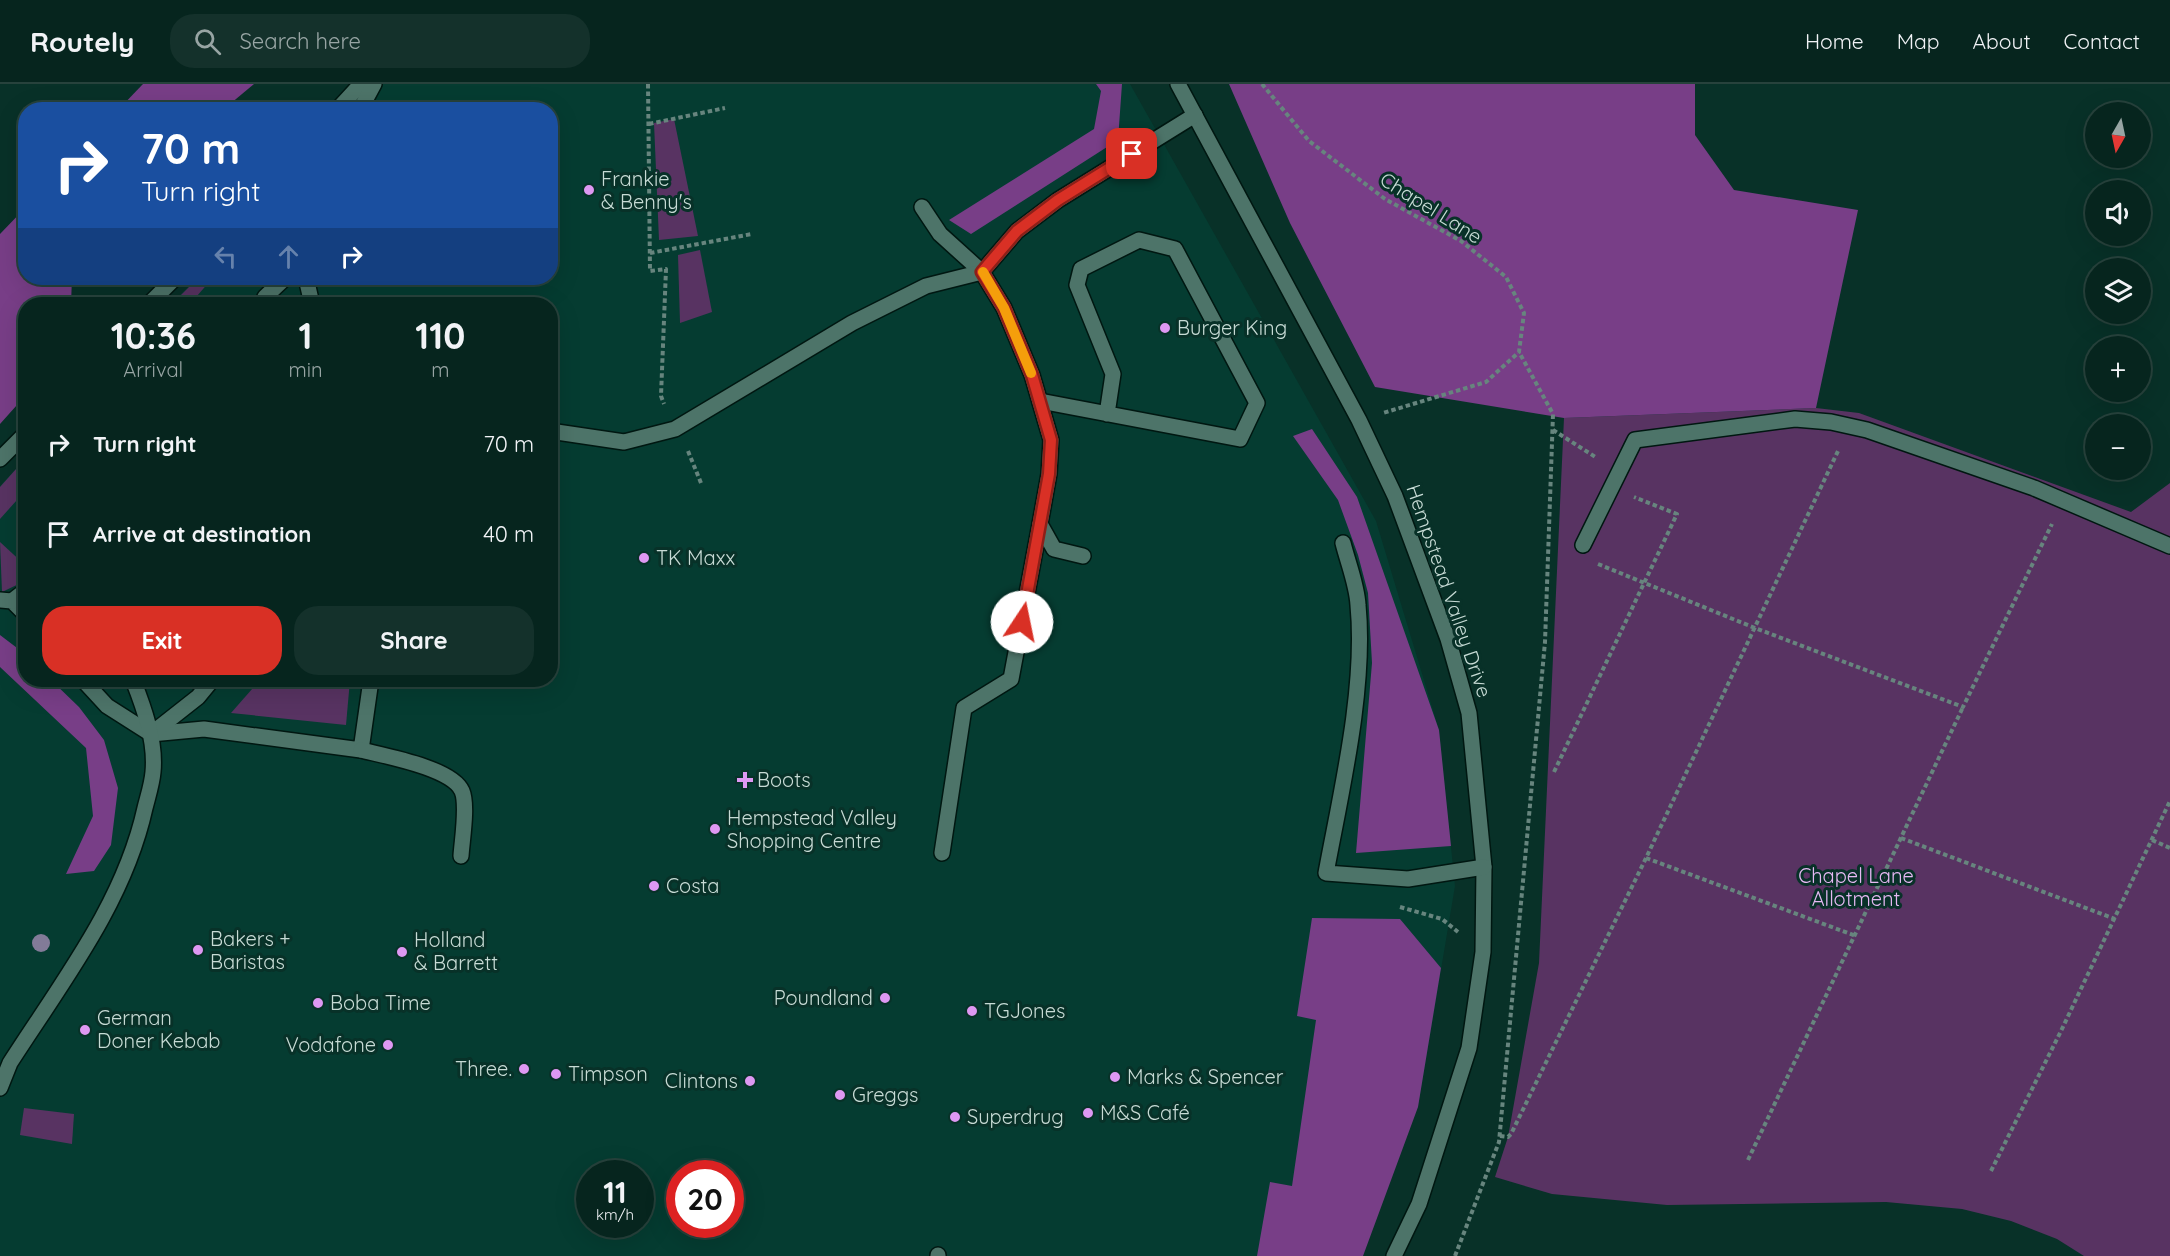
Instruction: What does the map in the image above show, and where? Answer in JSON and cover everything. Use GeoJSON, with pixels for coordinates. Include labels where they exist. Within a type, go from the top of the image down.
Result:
{"type":"FeatureCollection","features":[{"type":"Feature","properties":{"kind":"street"},"geometry":{"type":"LineString","coordinates":[[344,102],[361,84]]}},
{"type":"Feature","properties":{"kind":"street"},"geometry":{"type":"LineString","coordinates":[[364,102],[374,84]]}},
{"type":"Feature","properties":{"kind":"street","name":"Hempstead Valley Drive"},"geometry":{"type":"LineString","coordinates":[[1178,84],[1359,420],[1395,496],[1425,572],[1469,713],[1484,867],[1483,952],[1469,1048],[1419,1204],[1394,1256]]}},
{"type":"Feature","properties":{"kind":"street"},"geometry":{"type":"LineString","coordinates":[[558,432],[624,442],[675,429],[852,323],[926,286],[982,272],[1017,231],[1058,200],[1195,115]]}},
{"type":"Feature","properties":{"kind":"street"},"geometry":{"type":"LineString","coordinates":[[922,207],[940,234],[982,272],[1004,308],[1040,401],[1051,440],[1049,474],[1011,678],[964,708],[942,853]]}},
{"type":"Feature","properties":{"kind":"street"},"geometry":{"type":"LineString","coordinates":[[1040,401],[1240,440],[1257,403],[1175,249],[1139,240],[1081,269],[1077,285],[1113,374],[1107,414]]}},
{"type":"Feature","properties":{"kind":"street"},"geometry":{"type":"LineString","coordinates":[[156,297],[168,285]]}},
{"type":"Feature","properties":{"kind":"street"},"geometry":{"type":"LineString","coordinates":[[265,297],[278,285]]}},
{"type":"Feature","properties":{"kind":"street"},"geometry":{"type":"LineString","coordinates":[[1583,545],[1635,440],[1795,419],[1850,426],[2023,484],[2170,546]]}},
{"type":"Feature","properties":{"kind":"street"},"geometry":{"type":"LineString","coordinates":[[0,459],[18,441]]}},
{"type":"Feature","properties":{"kind":"street"},"geometry":{"type":"LineString","coordinates":[[1040,524],[1054,549],[1083,556]]}},
{"type":"Feature","properties":{"kind":"street"},"geometry":{"type":"LineString","coordinates":[[1343,543],[1358,604],[1358,668],[1347,762],[1326,873],[1408,879],[1484,867]]}},
{"type":"Feature","properties":{"kind":"street"},"geometry":{"type":"LineString","coordinates":[[89,687],[107,706],[151,734],[204,729],[361,750],[416,765],[456,783],[462,792],[464,805],[461,856]]}},
{"type":"Feature","properties":{"kind":"street"},"geometry":{"type":"LineString","coordinates":[[0,1088],[10,1064],[99,924],[128,868],[139,838],[153,772],[151,734],[135,687]]}},
{"type":"Feature","properties":{"kind":"street"},"geometry":{"type":"LineString","coordinates":[[151,734],[198,697],[207,687]]}},
{"type":"Feature","properties":{"kind":"street"},"geometry":{"type":"LineString","coordinates":[[361,750],[370,687]]}},
{"type":"Feature","properties":{"kind":"path"},"geometry":{"type":"LineString","coordinates":[[648,84],[650,270],[666,269],[661,396],[675,429],[695,463],[701,483]]}},
{"type":"Feature","properties":{"kind":"path","name":"Chapel Lane"},"geometry":{"type":"LineString","coordinates":[[1263,84],[1309,141],[1384,199],[1461,241],[1506,277],[1524,313],[1519,352]]}},
{"type":"Feature","properties":{"kind":"path"},"geometry":{"type":"LineString","coordinates":[[648,124],[725,108]]}},
{"type":"Feature","properties":{"kind":"path"},"geometry":{"type":"LineString","coordinates":[[650,253],[752,234]]}},
{"type":"Feature","properties":{"kind":"path"},"geometry":{"type":"LineString","coordinates":[[1359,420],[1486,382],[1519,352],[1552,414],[1545,642],[1500,1136],[1455,1256]]}},
{"type":"Feature","properties":{"kind":"path"},"geometry":{"type":"LineString","coordinates":[[1500,1136],[1508,1137],[1511,1134],[1646,858],[1850,426]]}},
{"type":"Feature","properties":{"kind":"path"},"geometry":{"type":"LineString","coordinates":[[1552,429],[1620,470]]}},
{"type":"Feature","properties":{"kind":"path"},"geometry":{"type":"LineString","coordinates":[[1554,772],[1677,514],[1611,488]]}},
{"type":"Feature","properties":{"kind":"path"},"geometry":{"type":"LineString","coordinates":[[1748,1160],[2063,501]]}},
{"type":"Feature","properties":{"kind":"path"},"geometry":{"type":"LineString","coordinates":[[1583,545],[1605,553],[1598,564],[1645,585],[1963,707]]}},
{"type":"Feature","properties":{"kind":"path"},"geometry":{"type":"LineString","coordinates":[[1991,1171],[2115,919],[2170,801]]}},
{"type":"Feature","properties":{"kind":"path"},"geometry":{"type":"LineString","coordinates":[[1901,838],[2115,919]]}},
{"type":"Feature","properties":{"kind":"path"},"geometry":{"type":"LineString","coordinates":[[2152,840],[2170,848]]}},
{"type":"Feature","properties":{"kind":"path"},"geometry":{"type":"LineString","coordinates":[[1646,858],[1856,936]]}},
{"type":"Feature","properties":{"kind":"path"},"geometry":{"type":"LineString","coordinates":[[1398,907],[1442,919],[1483,952],[1517,954]]}},
{"type":"Feature","properties":{"kind":"shaded area"},"geometry":{"type":"Polygon","coordinates":[[[143,84],[254,84],[232,102],[126,102],[143,84]]]}},
{"type":"Feature","properties":{"kind":"shaded area","name":"Hempstead Valley Shopping Centre"},"geometry":{"type":"Polygon","coordinates":[[[382,84],[1130,84],[1376,521],[1439,730],[1455,886],[1418,1107],[1334,1256],[0,1256],[0,486],[18,467],[18,687],[558,687],[558,297],[178,297],[190,285],[558,285],[558,102],[365,102],[382,84]]]}},
{"type":"Feature","properties":{"kind":"shaded area"},"geometry":{"type":"Polygon","coordinates":[[[1096,84],[1122,84],[1118,140],[971,234],[949,220],[1094,129],[1101,91],[1096,84]]]}},
{"type":"Feature","properties":{"kind":"shaded area"},"geometry":{"type":"Polygon","coordinates":[[[1229,84],[1695,84],[1695,135],[1734,190],[1858,210],[1816,408],[1564,418],[1375,387],[1290,223],[1229,84]]]}},
{"type":"Feature","properties":{"kind":"shaded area"},"geometry":{"type":"Polygon","coordinates":[[[18,215],[18,285],[72,285],[71,297],[18,297],[18,404],[0,424],[0,234],[18,215]]]}},
{"type":"Feature","properties":{"kind":"shaded area"},"geometry":{"type":"Polygon","coordinates":[[[1312,429],[1357,497],[1439,730],[1451,846],[1356,853],[1372,663],[1368,593],[1358,555],[1338,500],[1293,436],[1312,429]]]}},
{"type":"Feature","properties":{"kind":"shaded area"},"geometry":{"type":"Polygon","coordinates":[[[0,635],[18,649],[18,684],[0,667],[0,635]]]}},
{"type":"Feature","properties":{"kind":"shaded area"},"geometry":{"type":"Polygon","coordinates":[[[21,687],[58,687],[79,707],[104,740],[118,788],[111,845],[94,871],[66,874],[93,816],[86,748],[21,687]]]}},
{"type":"Feature","properties":{"kind":"shaded area"},"geometry":{"type":"Polygon","coordinates":[[[1312,918],[1400,919],[1441,968],[1418,1107],[1363,1256],[1257,1256],[1270,1182],[1292,1186],[1316,1020],[1297,1016],[1312,918]]]}},
{"type":"Feature","properties":{"kind":"green space"},"geometry":{"type":"Polygon","coordinates":[[[674,119],[698,236],[659,240],[654,123],[674,119]]]}},
{"type":"Feature","properties":{"kind":"green space"},"geometry":{"type":"Polygon","coordinates":[[[700,250],[712,312],[680,323],[678,255],[700,250]]]}},
{"type":"Feature","properties":{"kind":"green space"},"geometry":{"type":"Polygon","coordinates":[[[191,285],[207,285],[196,297],[179,297],[191,285]]]}},
{"type":"Feature","properties":{"kind":"green space","name":"Chapel Lane Allotment"},"geometry":{"type":"Polygon","coordinates":[[[1816,408],[1859,413],[2131,512],[2170,483],[2170,1256],[2084,1256],[2057,1239],[2011,1221],[1962,1209],[1886,1202],[1667,1205],[1552,1194],[1495,1177],[1508,1137],[1539,963],[1564,418],[1816,408]]]}},
{"type":"Feature","properties":{"kind":"green space"},"geometry":{"type":"Polygon","coordinates":[[[18,467],[18,499],[0,519],[0,487],[18,467]]]}},
{"type":"Feature","properties":{"kind":"green space"},"geometry":{"type":"Polygon","coordinates":[[[0,542],[18,559],[18,584],[2,592],[0,542]]]}},
{"type":"Feature","properties":{"kind":"green space"},"geometry":{"type":"Polygon","coordinates":[[[254,687],[349,687],[346,725],[231,713],[254,687]]]}},
{"type":"Feature","properties":{"kind":"green space"},"geometry":{"type":"Polygon","coordinates":[[[24,1108],[74,1114],[72,1144],[20,1135],[24,1108]]]}},
{"type":"Feature","properties":{"kind":"slow traffic"},"geometry":{"type":"LineString","coordinates":[[983,272],[1004,308],[1031,373]]}},
{"type":"Feature","properties":{"kind":"place","name":"Frankie & Benny's"},"geometry":{"type":"Point","coordinates":[589,190]}},
{"type":"Feature","properties":{"kind":"place","name":"Burger King"},"geometry":{"type":"Point","coordinates":[1165,328]}},
{"type":"Feature","properties":{"kind":"place","name":"TK Maxx"},"geometry":{"type":"Point","coordinates":[644,558]}},
{"type":"Feature","properties":{"kind":"place","name":"Boots"},"geometry":{"type":"Point","coordinates":[745,780]}},
{"type":"Feature","properties":{"kind":"place","name":"Hempstead Valley Shopping Centre"},"geometry":{"type":"Point","coordinates":[715,829]}},
{"type":"Feature","properties":{"kind":"place","name":"Costa"},"geometry":{"type":"Point","coordinates":[654,886]}},
{"type":"Feature","properties":{"kind":"place","name":"Bakers + Baristas"},"geometry":{"type":"Point","coordinates":[198,950]}},
{"type":"Feature","properties":{"kind":"place","name":"Holland & Barrett"},"geometry":{"type":"Point","coordinates":[402,952]}},
{"type":"Feature","properties":{"kind":"place","name":"Poundland"},"geometry":{"type":"Point","coordinates":[885,998]}},
{"type":"Feature","properties":{"kind":"place","name":"Boba Time"},"geometry":{"type":"Point","coordinates":[318,1003]}},
{"type":"Feature","properties":{"kind":"place","name":"TGJones"},"geometry":{"type":"Point","coordinates":[972,1011]}},
{"type":"Feature","properties":{"kind":"place","name":"German Doner Kebab"},"geometry":{"type":"Point","coordinates":[85,1030]}},
{"type":"Feature","properties":{"kind":"place","name":"Vodafone"},"geometry":{"type":"Point","coordinates":[388,1045]}},
{"type":"Feature","properties":{"kind":"place","name":"Three."},"geometry":{"type":"Point","coordinates":[524,1069]}},
{"type":"Feature","properties":{"kind":"place","name":"Timpson"},"geometry":{"type":"Point","coordinates":[556,1074]}},
{"type":"Feature","properties":{"kind":"place","name":"Marks & Spencer"},"geometry":{"type":"Point","coordinates":[1115,1077]}},
{"type":"Feature","properties":{"kind":"place","name":"Clintons"},"geometry":{"type":"Point","coordinates":[750,1081]}},
{"type":"Feature","properties":{"kind":"place","name":"Greggs"},"geometry":{"type":"Point","coordinates":[840,1095]}},
{"type":"Feature","properties":{"kind":"place","name":"M&S Café"},"geometry":{"type":"Point","coordinates":[1088,1113]}},
{"type":"Feature","properties":{"kind":"place","name":"Superdrug"},"geometry":{"type":"Point","coordinates":[955,1117]}},
{"type":"Feature","properties":{"kind":"route"},"geometry":{"type":"LineString","coordinates":[[1022,622],[1049,474],[1051,440],[1032,375],[1004,308],[982,272],[1017,231],[1058,200],[1132,154]]}}]}
